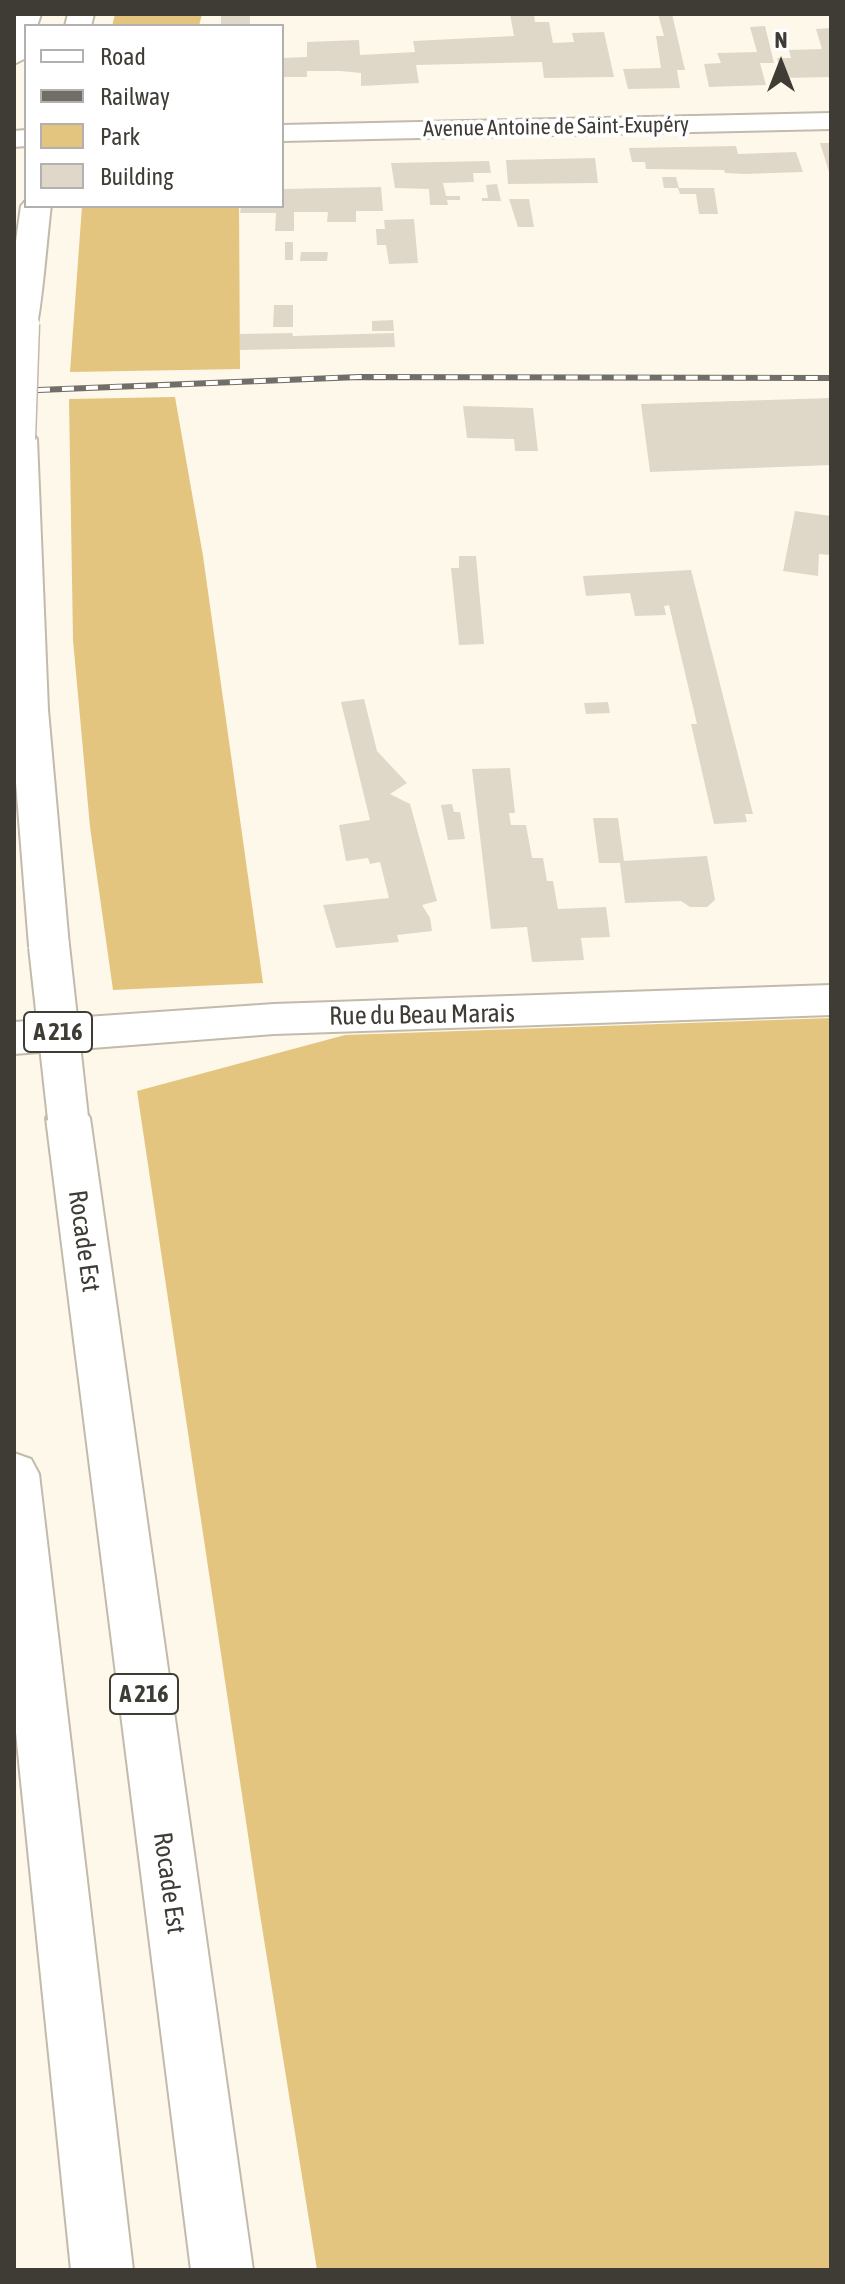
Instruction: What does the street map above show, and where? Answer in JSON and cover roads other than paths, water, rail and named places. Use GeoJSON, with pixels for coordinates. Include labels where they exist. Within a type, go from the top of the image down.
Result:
{"type":"FeatureCollection","features":[{"type":"Feature","properties":{"kind":"main road"},"geometry":{"type":"LineString","coordinates":[[14,56],[24,26]]}},
{"type":"Feature","properties":{"kind":"main road","name":"Avenue Antoine de Saint-Exupéry"},"geometry":{"type":"LineString","coordinates":[[284,117],[831,106]]}},
{"type":"Feature","properties":{"kind":"main road","name":"Avenue Antoine de Saint-Exupéry"},"geometry":{"type":"LineString","coordinates":[[284,133],[831,121]]}},
{"type":"Feature","properties":{"kind":"main road","name":"Rocade Est"},"geometry":{"type":"LineString","coordinates":[[36,208],[24,324],[20,439],[29,710],[49,946],[68,1118],[222,2270]]}},
{"type":"Feature","properties":{"kind":"main road","name":"Rue du Beau Marais"},"geometry":{"type":"LineString","coordinates":[[14,1038],[274,1019],[831,1000]]}},
{"type":"Feature","properties":{"kind":"main road"},"geometry":{"type":"LineString","coordinates":[[14,1474],[102,2270]]}},
{"type":"Feature","properties":{"kind":"railway"},"geometry":{"type":"LineString","coordinates":[[14,391],[359,377],[831,378]]}}]}
